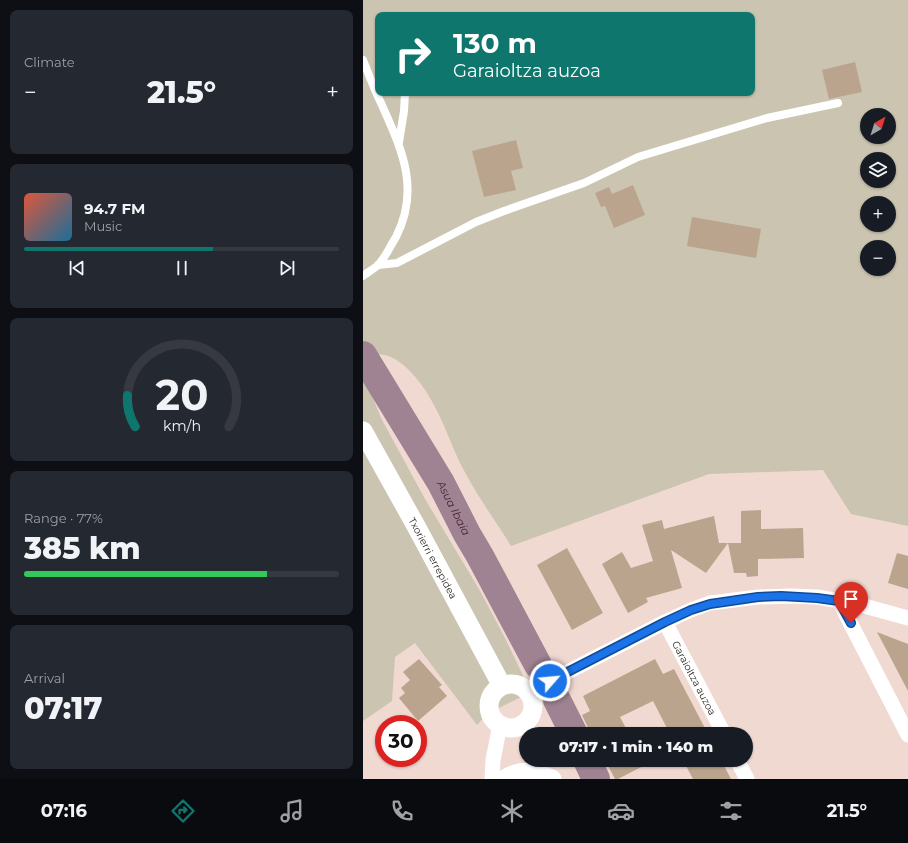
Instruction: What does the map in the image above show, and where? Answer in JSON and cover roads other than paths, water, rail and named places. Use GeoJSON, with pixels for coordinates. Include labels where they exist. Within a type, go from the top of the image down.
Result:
{"type":"FeatureCollection","features":[{"type":"Feature","properties":{"kind":"street","name":"Txorierri errepidea"},"geometry":{"type":"LineString","coordinates":[[363,431],[502,686]]}},
{"type":"Feature","properties":{"kind":"street"},"geometry":{"type":"LineString","coordinates":[[530,694],[550,681],[665,622],[691,610],[710,604],[758,597],[798,596],[839,601],[873,608],[908,618]]}},
{"type":"Feature","properties":{"kind":"street"},"geometry":{"type":"LineString","coordinates":[[839,601],[908,736]]}},
{"type":"Feature","properties":{"kind":"street"},"geometry":{"type":"LineString","coordinates":[[856,634],[864,616],[873,608]]}},
{"type":"Feature","properties":{"kind":"street","name":"Garaioltza auzoa"},"geometry":{"type":"LineString","coordinates":[[665,622],[720,727]]}},
{"type":"Feature","properties":{"kind":"street"},"geometry":{"type":"LineString","coordinates":[[519,728],[508,728],[500,725],[493,719],[489,710],[490,700],[494,692],[502,686],[509,684],[517,685],[524,688],[530,694],[533,702],[533,710],[528,727]]}},
{"type":"Feature","properties":{"kind":"street"},"geometry":{"type":"LineString","coordinates":[[493,779],[493,760],[500,725]]}},
{"type":"Feature","properties":{"kind":"street"},"geometry":{"type":"LineString","coordinates":[[546,767],[552,779]]}},
{"type":"Feature","properties":{"kind":"street"},"geometry":{"type":"LineString","coordinates":[[741,767],[747,779]]}},
{"type":"Feature","properties":{"kind":"street"},"geometry":{"type":"LineString","coordinates":[[505,779],[524,772],[537,773],[552,779]]}},
{"type":"Feature","properties":{"kind":"lane"},"geometry":{"type":"LineString","coordinates":[[363,60],[375,87]]}},
{"type":"Feature","properties":{"kind":"lane"},"geometry":{"type":"LineString","coordinates":[[363,276],[378,265],[386,254],[401,226],[406,211],[408,193],[405,165],[399,142],[379,96]]}},
{"type":"Feature","properties":{"kind":"lane"},"geometry":{"type":"LineString","coordinates":[[399,142],[405,96]]}},
{"type":"Feature","properties":{"kind":"lane"},"geometry":{"type":"LineString","coordinates":[[378,265],[397,263],[476,222],[504,210],[585,183],[638,157],[767,118],[839,104]]}},
{"type":"Feature","properties":{"kind":"waterway","name":"Asua Ibaia"},"geometry":{"type":"LineString","coordinates":[[363,355],[441,483],[538,665]]}},
{"type":"Feature","properties":{"kind":"waterway","name":"Asua Ibaia"},"geometry":{"type":"LineString","coordinates":[[557,700],[570,727]]}},
{"type":"Feature","properties":{"kind":"waterway","name":"Asua Ibaia"},"geometry":{"type":"LineString","coordinates":[[590,767],[596,779]]}}]}
